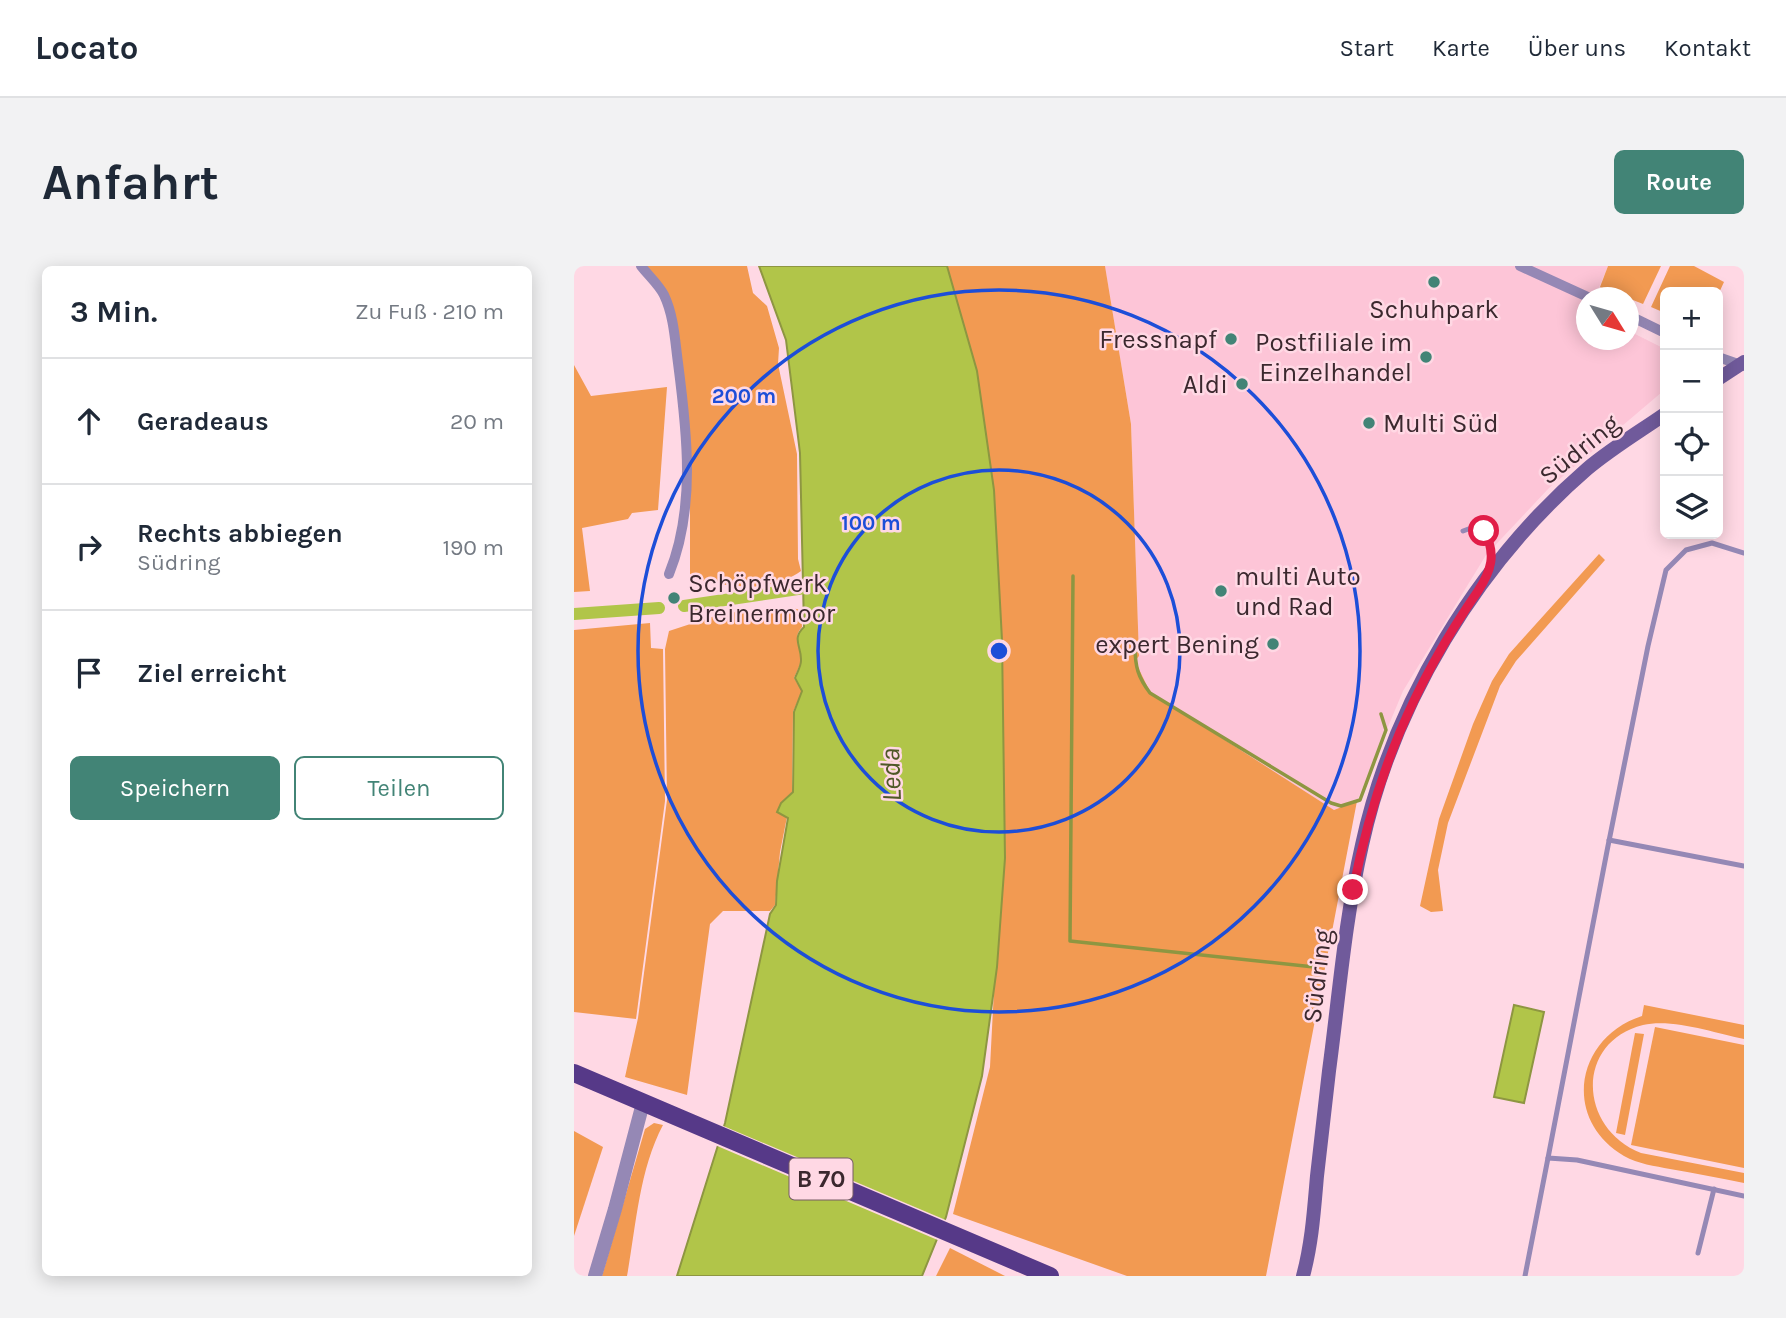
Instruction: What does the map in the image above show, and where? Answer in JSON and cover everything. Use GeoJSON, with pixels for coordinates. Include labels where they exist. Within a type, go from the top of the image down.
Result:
{"type":"FeatureCollection","features":[{"type":"Feature","properties":{"kind":"main road"},"geometry":{"type":"LineString","coordinates":[[1723,376],[1743,364]]}},
{"type":"Feature","properties":{"kind":"main road","name":"Südring"},"geometry":{"type":"LineString","coordinates":[[1303,1276],[1312,1223],[1345,946],[1362,843],[1393,744],[1414,697],[1462,614],[1490,574],[1538,517],[1588,468],[1660,418]]}},
{"type":"Feature","properties":{"kind":"main road","name":"B 70"},"geometry":{"type":"LineString","coordinates":[[574,1073],[1050,1276]]}},
{"type":"Feature","properties":{"kind":"street"},"geometry":{"type":"LineString","coordinates":[[641,266],[663,294],[671,315],[684,413],[687,492],[680,547],[668,574]]}},
{"type":"Feature","properties":{"kind":"street"},"geometry":{"type":"LineString","coordinates":[[1520,266],[1576,292]]}},
{"type":"Feature","properties":{"kind":"street"},"geometry":{"type":"LineString","coordinates":[[1639,320],[1660,330]]}},
{"type":"Feature","properties":{"kind":"street"},"geometry":{"type":"LineString","coordinates":[[1723,358],[1743,364]]}},
{"type":"Feature","properties":{"kind":"street"},"geometry":{"type":"LineString","coordinates":[[595,1276],[643,1103]]}},
{"type":"Feature","properties":{"kind":"lane"},"geometry":{"type":"LineString","coordinates":[[1463,531],[1474,527],[1484,531],[1489,544],[1490,574]]}},
{"type":"Feature","properties":{"kind":"lane"},"geometry":{"type":"LineString","coordinates":[[1525,1276],[1609,840],[1666,570],[1686,551],[1712,543],[1744,553]]}},
{"type":"Feature","properties":{"kind":"lane"},"geometry":{"type":"LineString","coordinates":[[1609,840],[1744,866]]}},
{"type":"Feature","properties":{"kind":"lane"},"geometry":{"type":"LineString","coordinates":[[1548,1158],[1577,1160],[1744,1196]]}},
{"type":"Feature","properties":{"kind":"lane"},"geometry":{"type":"LineString","coordinates":[[1698,1253],[1714,1189]]}},
{"type":"Feature","properties":{"kind":"shaded area"},"geometry":{"type":"Polygon","coordinates":[[[646,266],[747,266],[753,293],[767,306],[779,348],[778,364],[797,454],[798,559],[801,571],[782,581],[744,586],[713,583],[690,575],[690,506],[670,300],[646,266]]]}},
{"type":"Feature","properties":{"kind":"shaded area"},"geometry":{"type":"Polygon","coordinates":[[[937,266],[1105,266],[1131,424],[1139,656],[1135,661],[1150,692],[1334,810],[1357,801],[1266,1276],[1127,1276],[953,1214],[990,1067],[999,894],[937,266]]]}},
{"type":"Feature","properties":{"kind":"shaded area"},"geometry":{"type":"Polygon","coordinates":[[[1105,266],[1608,266],[1599,287],[1576,287],[1576,350],[1639,350],[1639,336],[1660,346],[1660,394],[1549,488],[1486,555],[1403,691],[1357,801],[1334,810],[1150,693],[1135,661],[1139,656],[1131,424],[1105,266]]]}},
{"type":"Feature","properties":{"kind":"shaded area"},"geometry":{"type":"Polygon","coordinates":[[[1608,266],[1661,266],[1643,304],[1639,302],[1639,287],[1600,287],[1608,266]]]}},
{"type":"Feature","properties":{"kind":"shaded area"},"geometry":{"type":"Polygon","coordinates":[[[1670,266],[1694,266],[1724,282],[1722,287],[1660,287],[1670,266]]]}},
{"type":"Feature","properties":{"kind":"shaded area"},"geometry":{"type":"Polygon","coordinates":[[[1660,288],[1660,311],[1651,307],[1660,288]]]}},
{"type":"Feature","properties":{"kind":"shaded area"},"geometry":{"type":"Polygon","coordinates":[[[574,365],[591,396],[667,387],[658,510],[632,513],[628,519],[582,528],[590,591],[574,592],[574,365]]]}},
{"type":"Feature","properties":{"kind":"shaded area"},"geometry":{"type":"Polygon","coordinates":[[[1599,554],[1605,560],[1516,661],[1500,686],[1448,823],[1438,870],[1443,911],[1431,912],[1420,906],[1439,819],[1473,724],[1492,681],[1509,654],[1599,554]]]}},
{"type":"Feature","properties":{"kind":"shaded area"},"geometry":{"type":"Polygon","coordinates":[[[792,608],[801,610],[802,627],[797,640],[801,661],[794,678],[802,691],[793,712],[792,792],[781,803],[777,812],[787,817],[780,852],[775,905],[770,911],[723,911],[710,924],[687,1095],[625,1077],[638,1018],[667,800],[665,649],[669,631],[724,613],[792,608]]]}},
{"type":"Feature","properties":{"kind":"shaded area"},"geometry":{"type":"Polygon","coordinates":[[[650,623],[651,648],[663,649],[665,801],[636,1019],[574,1012],[574,630],[650,623]]]}},
{"type":"Feature","properties":{"kind":"shaded area"},"geometry":{"type":"Polygon","coordinates":[[[1644,1005],[1744,1025],[1744,1039],[1667,1023],[1643,1025],[1621,1034],[1605,1049],[1596,1066],[1593,1086],[1596,1106],[1605,1125],[1620,1141],[1641,1153],[1744,1173],[1744,1183],[1629,1159],[1604,1140],[1591,1121],[1585,1101],[1585,1080],[1591,1060],[1602,1042],[1620,1027],[1642,1016],[1644,1005]]]}},
{"type":"Feature","properties":{"kind":"shaded area"},"geometry":{"type":"Polygon","coordinates":[[[1655,1027],[1744,1045],[1744,1168],[1631,1145],[1655,1027]]]}},
{"type":"Feature","properties":{"kind":"shaded area"},"geometry":{"type":"Polygon","coordinates":[[[1635,1033],[1644,1034],[1625,1135],[1616,1133],[1635,1033]]]}},
{"type":"Feature","properties":{"kind":"shaded area"},"geometry":{"type":"Polygon","coordinates":[[[654,1123],[663,1125],[643,1180],[627,1276],[602,1276],[645,1129],[654,1123]]]}},
{"type":"Feature","properties":{"kind":"shaded area"},"geometry":{"type":"Polygon","coordinates":[[[574,1131],[603,1147],[574,1236],[574,1131]]]}},
{"type":"Feature","properties":{"kind":"shaded area"},"geometry":{"type":"Polygon","coordinates":[[[950,1248],[1005,1276],[936,1276],[950,1248]]]}},
{"type":"Feature","properties":{"kind":"water","name":"Leda"},"geometry":{"type":"Polygon","coordinates":[[[759,266],[947,266],[977,371],[994,490],[1002,640],[1005,858],[997,967],[982,1076],[946,1217],[922,1276],[677,1276],[725,1123],[770,914],[776,905],[777,881],[788,818],[777,812],[781,803],[793,792],[794,712],[802,691],[795,678],[801,661],[798,635],[804,627],[800,453],[786,340],[759,266]]]}},
{"type":"Feature","properties":{"kind":"water"},"geometry":{"type":"Polygon","coordinates":[[[1514,1005],[1544,1012],[1524,1103],[1494,1097],[1514,1005]]]}},
{"type":"Feature","properties":{"kind":"pier"},"geometry":{"type":"Polygon","coordinates":[[[721,1125],[948,1221],[940,1241],[715,1145],[721,1125]]]}},
{"type":"Feature","properties":{"kind":"waterway"},"geometry":{"type":"LineString","coordinates":[[1073,576],[1070,941],[1314,967]]}},
{"type":"Feature","properties":{"kind":"waterway"},"geometry":{"type":"LineString","coordinates":[[684,606],[818,586]]}},
{"type":"Feature","properties":{"kind":"waterway"},"geometry":{"type":"LineString","coordinates":[[574,614],[659,608]]}},
{"type":"Feature","properties":{"kind":"waterway"},"geometry":{"type":"LineString","coordinates":[[1135,646],[1138,671],[1150,693],[1331,803],[1341,806],[1360,800],[1386,730],[1381,714]]}},
{"type":"Feature","properties":{"kind":"place","name":"Schuhpark"},"geometry":{"type":"Point","coordinates":[1434,282]}},
{"type":"Feature","properties":{"kind":"place","name":"Fressnapf"},"geometry":{"type":"Point","coordinates":[1231,339]}},
{"type":"Feature","properties":{"kind":"place","name":"Postfiliale im Einzelhandel"},"geometry":{"type":"Point","coordinates":[1426,357]}},
{"type":"Feature","properties":{"kind":"place","name":"Aldi"},"geometry":{"type":"Point","coordinates":[1242,384]}},
{"type":"Feature","properties":{"kind":"place","name":"Multi Süd"},"geometry":{"type":"Point","coordinates":[1369,423]}},
{"type":"Feature","properties":{"kind":"place","name":"multi Auto und Rad"},"geometry":{"type":"Point","coordinates":[1221,591]}},
{"type":"Feature","properties":{"kind":"place","name":"Schöpfwerk Breinermoor"},"geometry":{"type":"Point","coordinates":[674,598]}},
{"type":"Feature","properties":{"kind":"place","name":"expert Bening"},"geometry":{"type":"Point","coordinates":[1273,644]}},
{"type":"Feature","properties":{"kind":"route"},"geometry":{"type":"LineString","coordinates":[[1353,890],[1362,843],[1393,744],[1414,697],[1437,656],[1490,574],[1489,544],[1484,531]]}}]}
